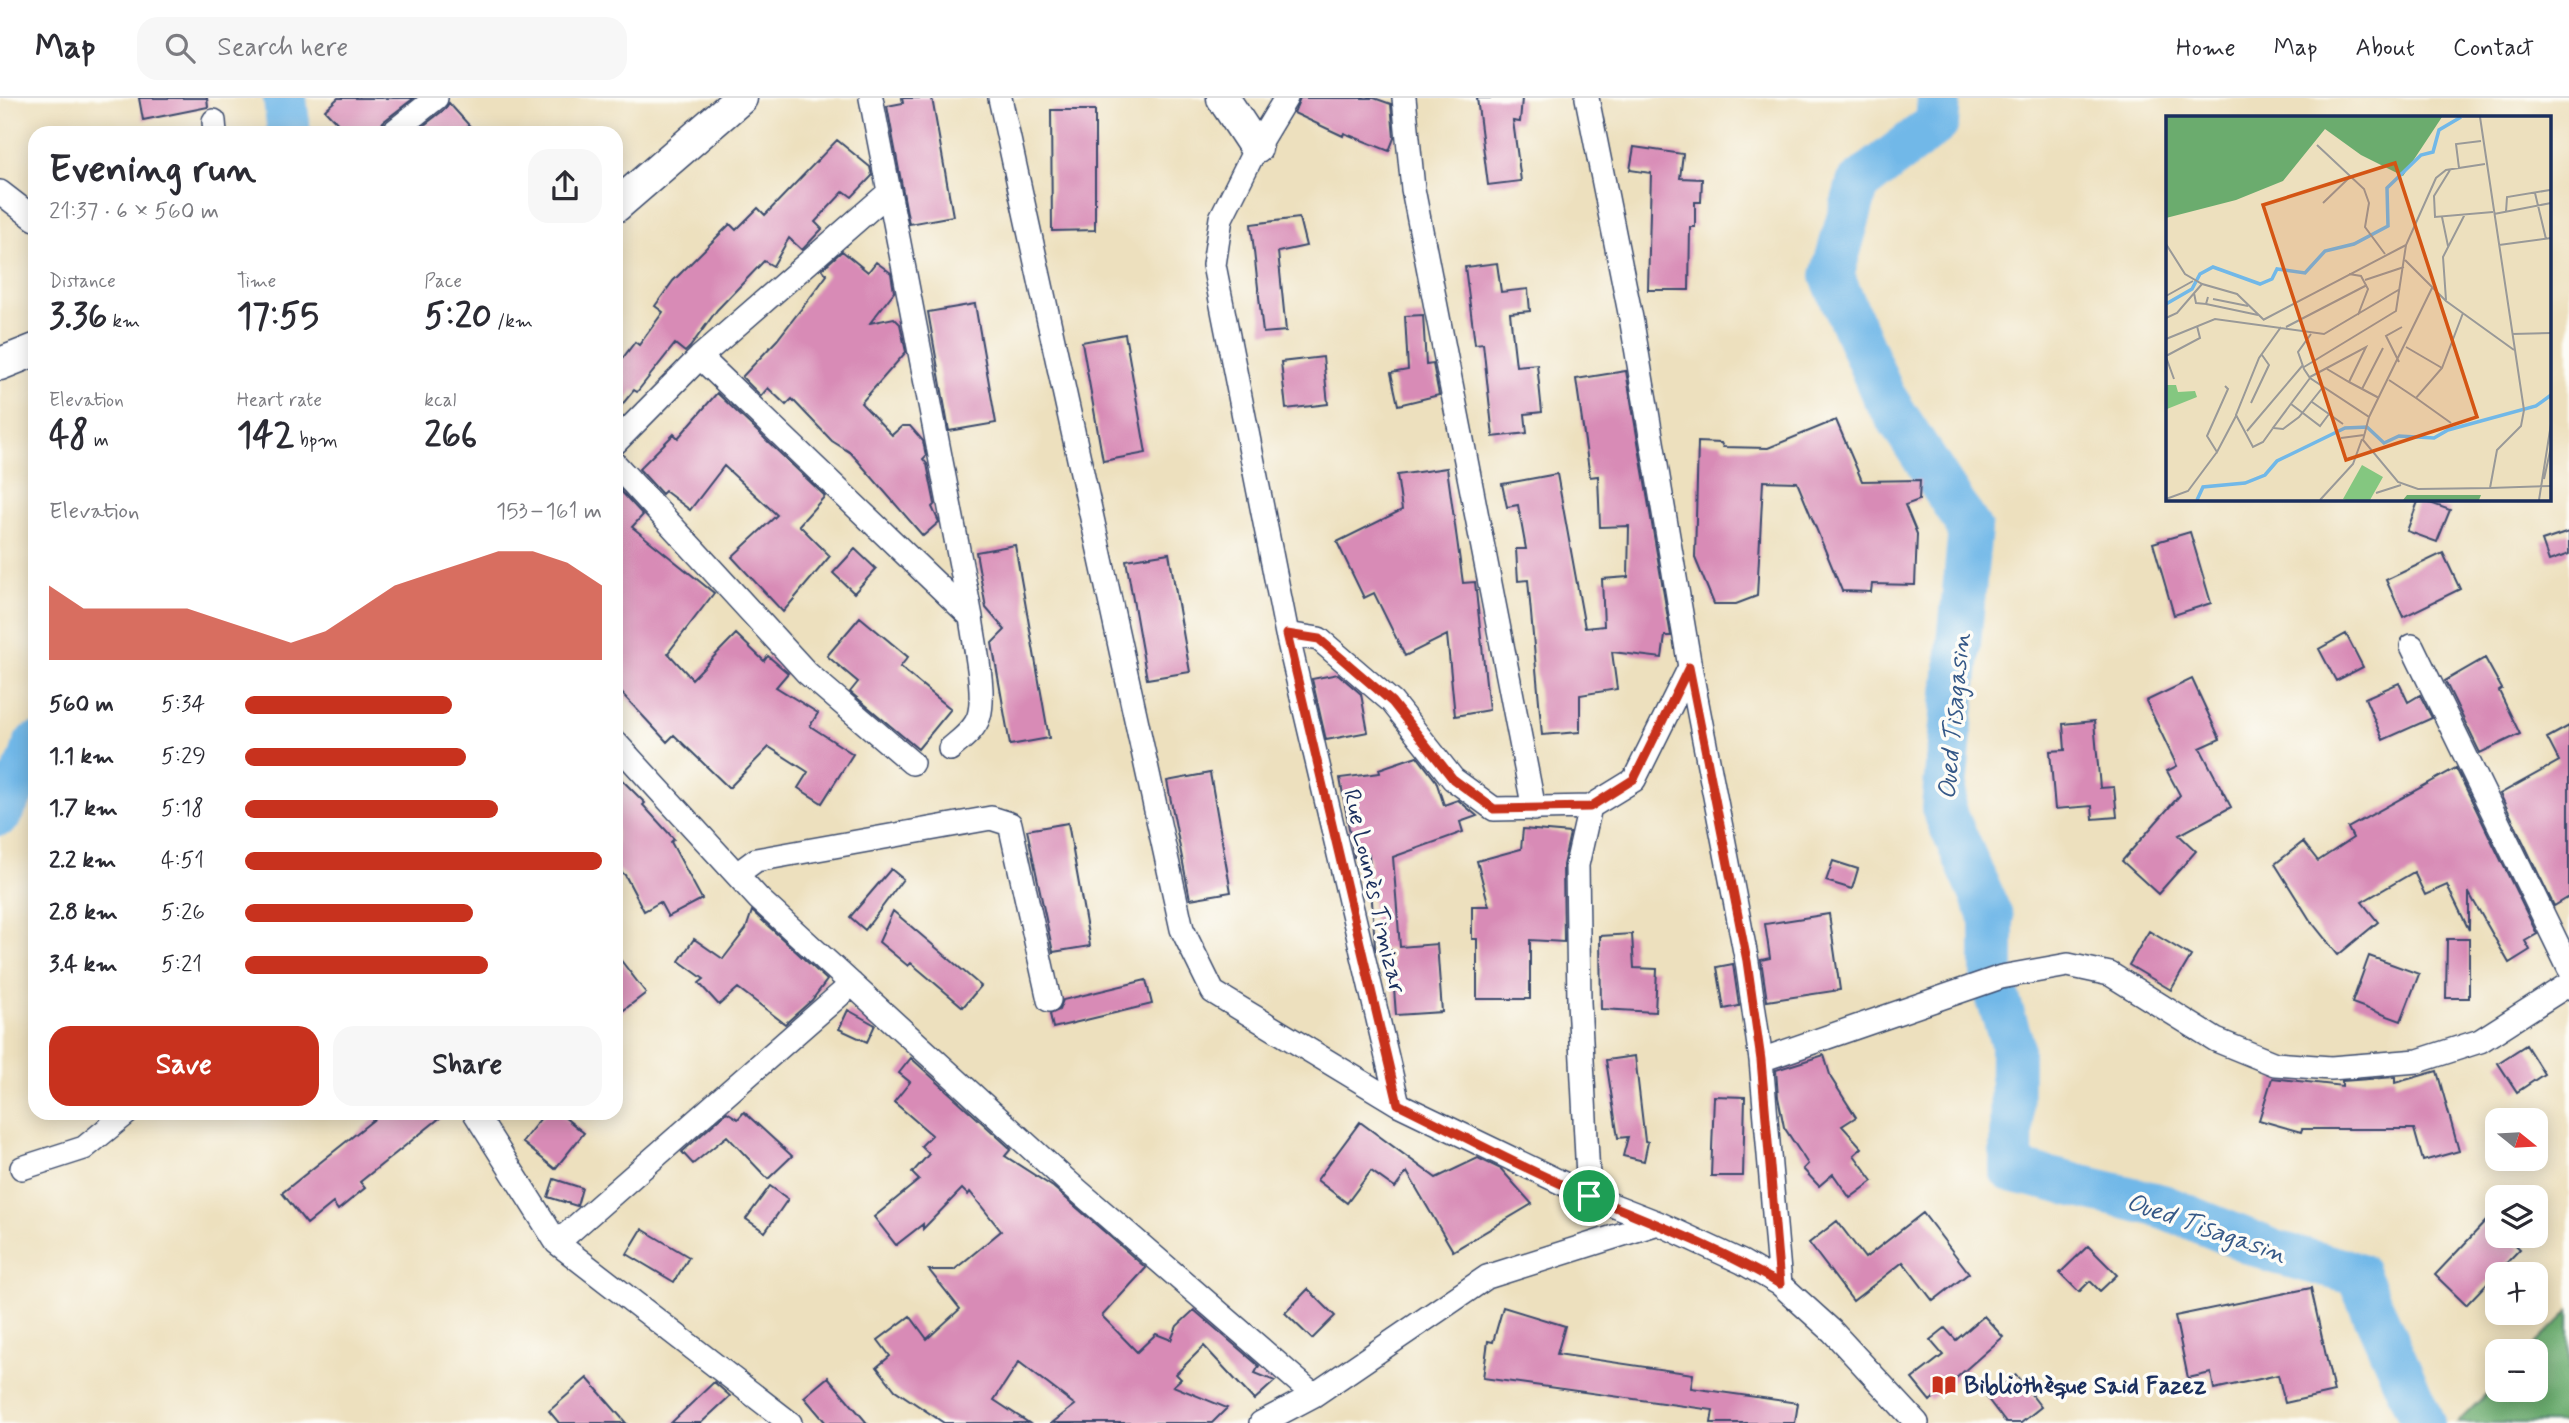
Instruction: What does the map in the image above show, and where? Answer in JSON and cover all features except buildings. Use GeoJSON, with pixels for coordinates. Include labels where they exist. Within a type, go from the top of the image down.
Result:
{"type":"FeatureCollection","features":[{"type":"Feature","properties":{"kind":"street"},"geometry":{"type":"LineString","coordinates":[[401,126],[436,98]]}},
{"type":"Feature","properties":{"kind":"street"},"geometry":{"type":"LineString","coordinates":[[870,98],[971,617],[980,701],[978,717],[968,733],[950,749]]}},
{"type":"Feature","properties":{"kind":"street"},"geometry":{"type":"LineString","coordinates":[[1000,98],[1182,929],[1213,992],[1398,1104],[1589,1196],[1658,1223],[1742,1262],[1780,1284],[1832,1331],[1917,1423]]}},
{"type":"Feature","properties":{"kind":"street"},"geometry":{"type":"LineString","coordinates":[[1223,98],[1256,148]]}},
{"type":"Feature","properties":{"kind":"street","name":"Rue Lounès Timizar"},"geometry":{"type":"LineString","coordinates":[[1286,98],[1256,148],[1221,218],[1214,265],[1287,634],[1398,1104]]}},
{"type":"Feature","properties":{"kind":"street"},"geometry":{"type":"LineString","coordinates":[[1404,98],[1413,188],[1534,809]]}},
{"type":"Feature","properties":{"kind":"street"},"geometry":{"type":"LineString","coordinates":[[1587,98],[1632,323],[1689,667],[1747,961],[1761,1060],[1780,1284]]}},
{"type":"Feature","properties":{"kind":"street"},"geometry":{"type":"LineString","coordinates":[[623,200],[738,99]]}},
{"type":"Feature","properties":{"kind":"street"},"geometry":{"type":"LineString","coordinates":[[0,192],[28,214]]}},
{"type":"Feature","properties":{"kind":"street"},"geometry":{"type":"LineString","coordinates":[[623,435],[700,357],[887,194]]}},
{"type":"Feature","properties":{"kind":"street"},"geometry":{"type":"LineString","coordinates":[[0,364],[28,353]]}},
{"type":"Feature","properties":{"kind":"street"},"geometry":{"type":"LineString","coordinates":[[700,357],[971,617]]}},
{"type":"Feature","properties":{"kind":"street"},"geometry":{"type":"LineString","coordinates":[[623,473],[807,673],[912,763]]}},
{"type":"Feature","properties":{"kind":"street"},"geometry":{"type":"LineString","coordinates":[[1287,634],[1319,639],[1392,702],[1453,779],[1494,809],[1590,807],[1634,779],[1689,667]]}},
{"type":"Feature","properties":{"kind":"street"},"geometry":{"type":"LineString","coordinates":[[2412,646],[2569,968]]}},
{"type":"Feature","properties":{"kind":"street"},"geometry":{"type":"LineString","coordinates":[[623,751],[759,899],[1068,1182],[1314,1395]]}},
{"type":"Feature","properties":{"kind":"street"},"geometry":{"type":"LineString","coordinates":[[1589,1196],[1579,1002],[1577,865],[1590,807]]}},
{"type":"Feature","properties":{"kind":"street"},"geometry":{"type":"LineString","coordinates":[[737,874],[756,860],[991,817],[1010,824],[1049,1000]]}},
{"type":"Feature","properties":{"kind":"street"},"geometry":{"type":"LineString","coordinates":[[1761,1060],[2001,977],[2068,965],[2109,975],[2216,1040],[2274,1063],[2331,1068],[2418,1061],[2480,1041],[2569,984]]}},
{"type":"Feature","properties":{"kind":"street"},"geometry":{"type":"LineString","coordinates":[[557,1244],[852,984]]}},
{"type":"Feature","properties":{"kind":"street"},"geometry":{"type":"LineString","coordinates":[[22,1168],[84,1148],[118,1120]]}},
{"type":"Feature","properties":{"kind":"street"},"geometry":{"type":"LineString","coordinates":[[479,1120],[557,1244],[790,1423]]}},
{"type":"Feature","properties":{"kind":"street"},"geometry":{"type":"LineString","coordinates":[[1261,1423],[1314,1395],[1487,1277],[1658,1223]]}},
{"type":"Feature","properties":{"kind":"green space"},"geometry":{"type":"Polygon","coordinates":[[[2569,1311],[2569,1423],[2457,1423],[2485,1395],[2485,1402],[2548,1402],[2548,1339],[2541,1339],[2569,1311]]]}},
{"type":"Feature","properties":{"kind":"waterway"},"geometry":{"type":"LineString","coordinates":[[285,98],[288,126]]}},
{"type":"Feature","properties":{"kind":"waterway","name":"Oued Tisagasin"},"geometry":{"type":"LineString","coordinates":[[1939,98],[1937,123],[1858,184],[1832,276],[1883,395],[1970,529],[1943,808],[1992,919],[1992,980],[2012,1043],[2011,1170],[2162,1206],[2275,1252],[2357,1274],[2423,1423]]}},
{"type":"Feature","properties":{"kind":"waterway"},"geometry":{"type":"LineString","coordinates":[[0,814],[28,766]]}},
{"type":"Feature","properties":{"kind":"place","name":"Bibliothèque Said Fazez"},"geometry":{"type":"Point","coordinates":[1944,1385]}},
{"type":"Feature","properties":{"kind":"route"},"geometry":{"type":"LineString","coordinates":[[1287,634],[1319,639],[1392,702],[1453,779],[1494,809],[1590,807],[1634,779],[1689,667],[1747,961],[1761,1060],[1780,1284],[1742,1262],[1658,1223],[1589,1196],[1398,1104],[1287,634]]}}]}
